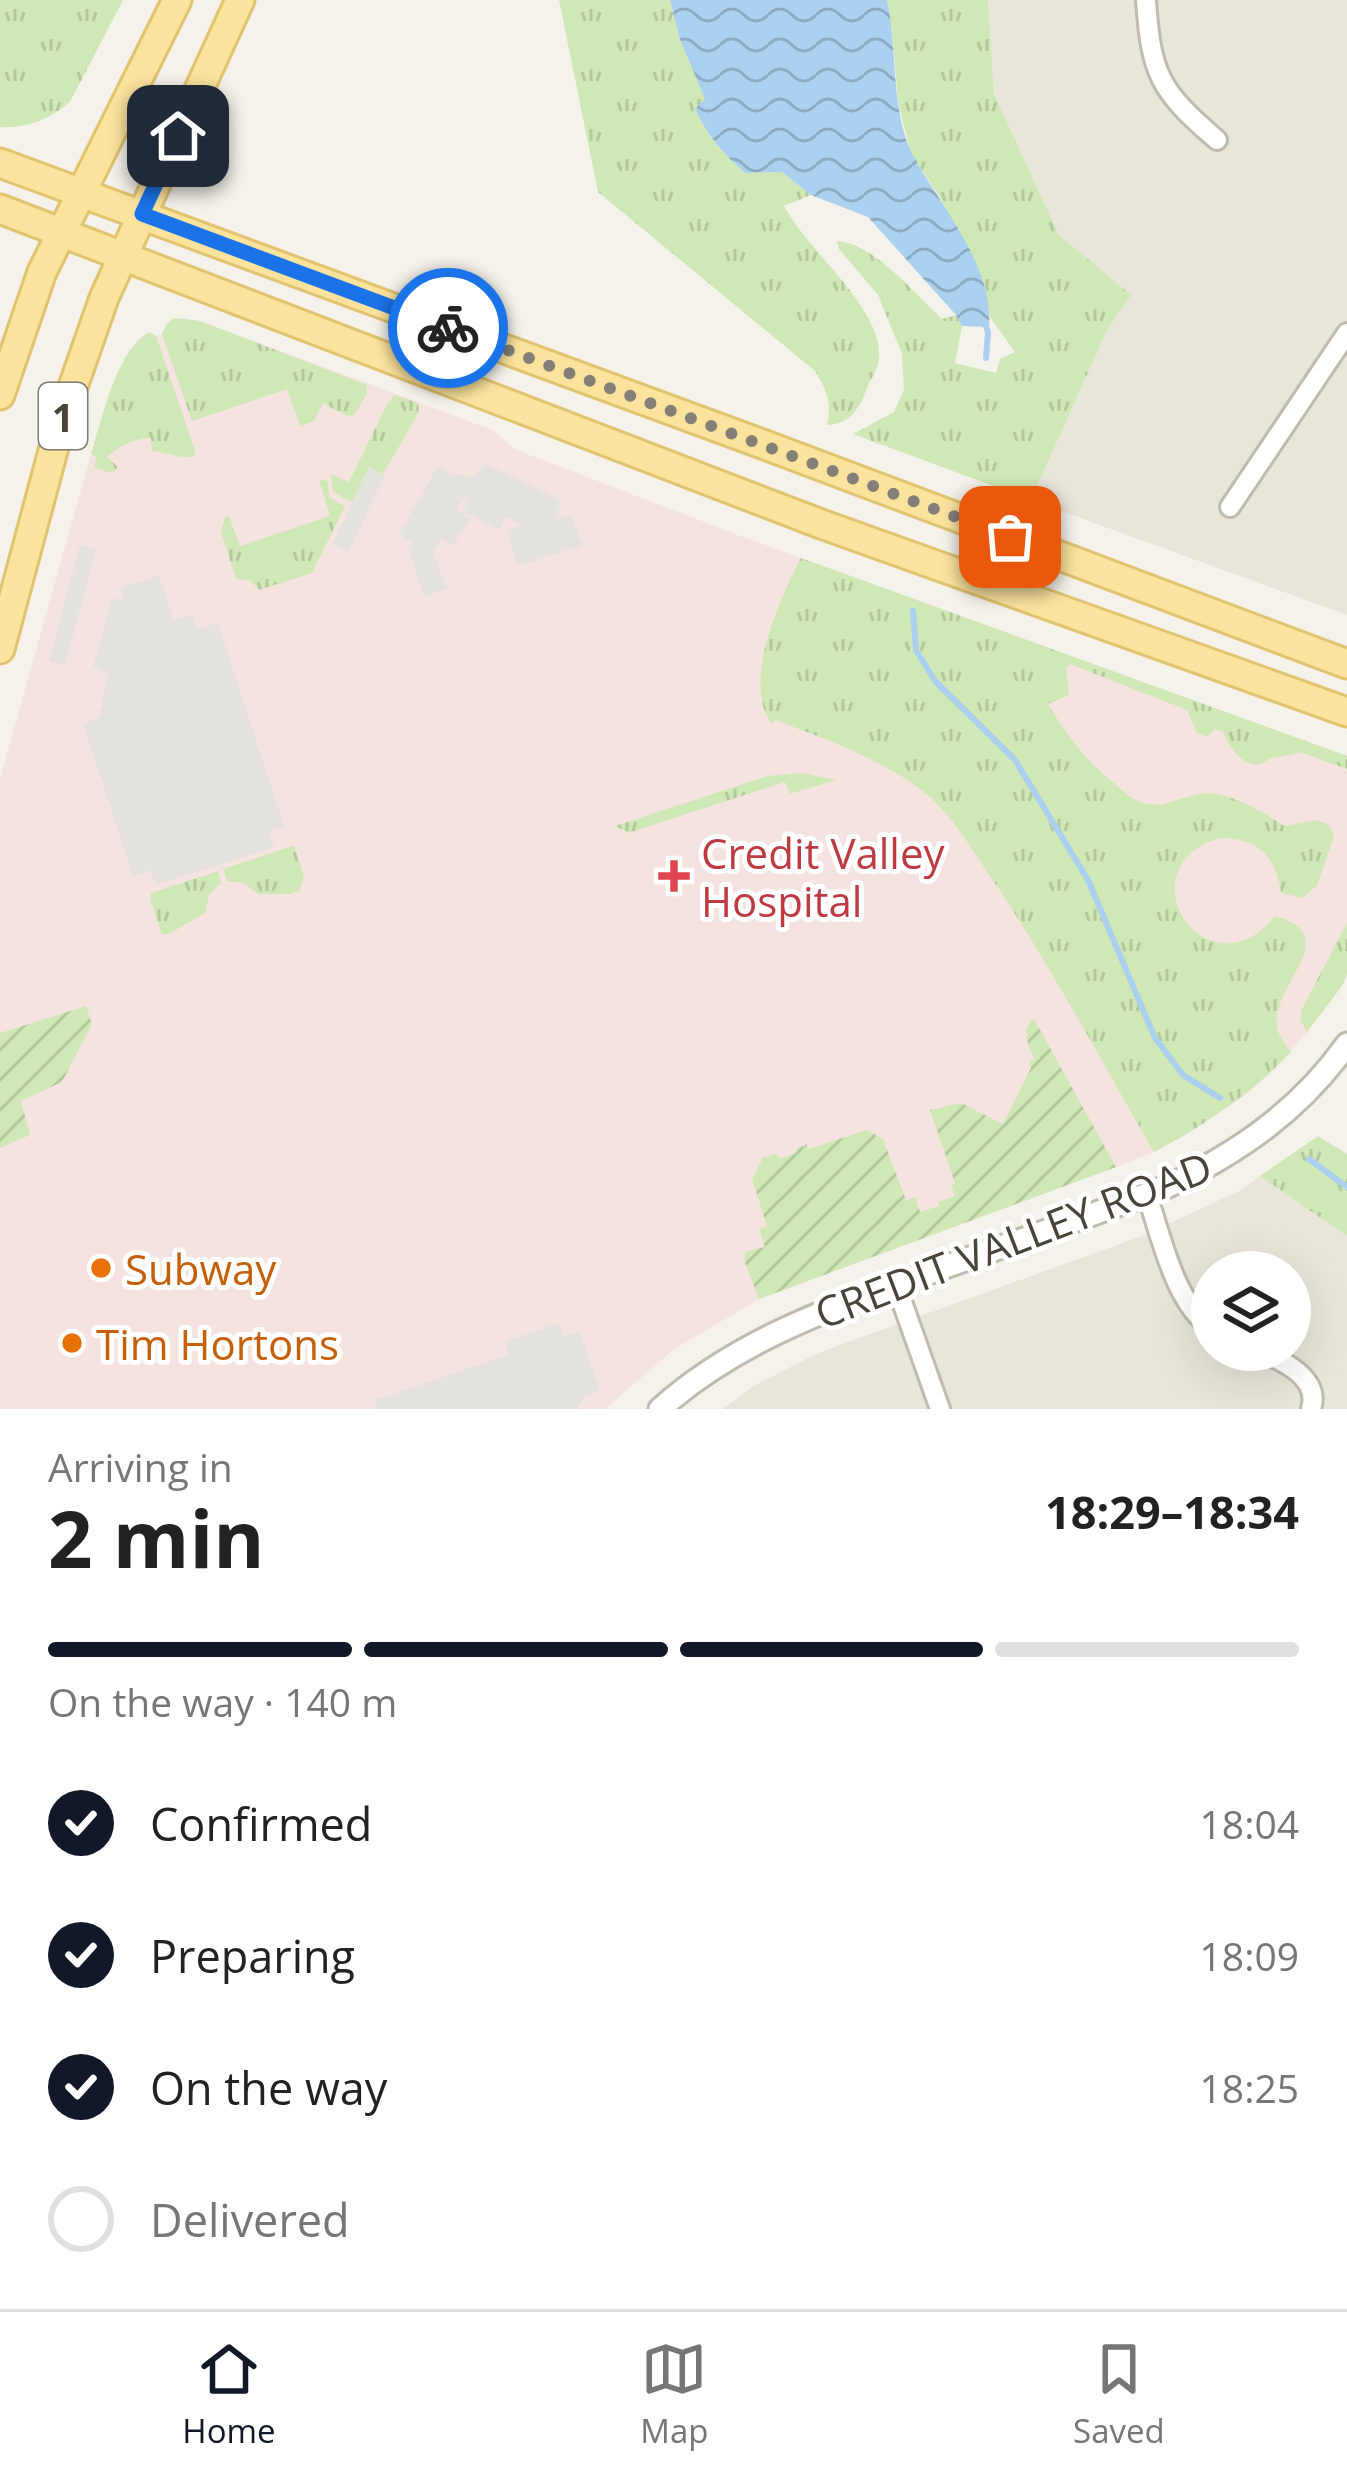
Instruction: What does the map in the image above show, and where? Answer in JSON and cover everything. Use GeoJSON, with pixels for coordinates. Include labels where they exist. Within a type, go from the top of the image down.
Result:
{"type":"FeatureCollection","features":[{"type":"Feature","properties":{"kind":"main road","name":"1"},"geometry":{"type":"LineString","coordinates":[[0,394],[42,272],[177,0]]}},
{"type":"Feature","properties":{"kind":"main road","name":"1"},"geometry":{"type":"LineString","coordinates":[[0,649],[61,421],[104,298],[240,0]]}},
{"type":"Feature","properties":{"kind":"main road"},"geometry":{"type":"LineString","coordinates":[[0,163],[1347,664]]}},
{"type":"Feature","properties":{"kind":"main road"},"geometry":{"type":"LineString","coordinates":[[0,209],[821,524],[1347,712]]}},
{"type":"Feature","properties":{"kind":"street"},"geometry":{"type":"LineString","coordinates":[[1146,0],[1149,44],[1163,83],[1186,113],[1217,140]]}},
{"type":"Feature","properties":{"kind":"street"},"geometry":{"type":"LineString","coordinates":[[1229,506],[1347,333]]}},
{"type":"Feature","properties":{"kind":"street","name":"CREDIT VALLEY ROAD"},"geometry":{"type":"LineString","coordinates":[[660,1409],[711,1369],[780,1329],[1147,1195],[1215,1163],[1293,1108],[1347,1044]]}},
{"type":"Feature","properties":{"kind":"street"},"geometry":{"type":"LineString","coordinates":[[1147,1195],[1191,1308]]}},
{"type":"Feature","properties":{"kind":"street"},"geometry":{"type":"LineString","coordinates":[[896,1285],[940,1409]]}},
{"type":"Feature","properties":{"kind":"street"},"geometry":{"type":"LineString","coordinates":[[1294,1371],[1308,1380],[1314,1400],[1311,1409]]}},
{"type":"Feature","properties":{"kind":"shaded area"},"geometry":{"type":"Polygon","coordinates":[[[988,0],[1347,0],[1347,615],[1031,500],[1108,328],[1130,295],[1059,235],[994,94],[988,0]]]}},
{"type":"Feature","properties":{"kind":"shaded area","name":"Credit Valley Hospital"},"geometry":{"type":"Polygon","coordinates":[[[170,320],[200,321],[490,429],[517,450],[738,535],[1347,756],[1347,974],[1342,986],[1270,1074],[1184,1136],[1116,1167],[759,1299],[673,1350],[605,1409],[0,1409],[0,779],[114,383],[138,339],[149,332],[162,334],[170,320]]]}},
{"type":"Feature","properties":{"kind":"shaded area"},"geometry":{"type":"Polygon","coordinates":[[[484,463],[562,501],[555,519],[572,515],[582,545],[518,566],[507,531],[520,523],[506,517],[499,530],[463,512],[469,499],[465,497],[457,510],[470,519],[453,546],[441,539],[433,552],[447,589],[424,597],[408,547],[412,542],[399,534],[438,466],[475,477],[484,463]]]}},
{"type":"Feature","properties":{"kind":"shaded area"},"geometry":{"type":"Polygon","coordinates":[[[369,467],[385,475],[348,552],[332,544],[369,467]]]}},
{"type":"Feature","properties":{"kind":"shaded area"},"geometry":{"type":"Polygon","coordinates":[[[80,545],[96,550],[65,665],[49,661],[80,545]]]}},
{"type":"Feature","properties":{"kind":"shaded area"},"geometry":{"type":"Polygon","coordinates":[[[159,575],[174,620],[192,615],[198,629],[218,623],[284,826],[269,831],[274,847],[156,885],[150,870],[133,876],[83,724],[99,717],[108,674],[93,667],[112,598],[124,601],[121,588],[159,575]]]}},
{"type":"Feature","properties":{"kind":"shaded area"},"geometry":{"type":"Polygon","coordinates":[[[1260,1176],[1347,1236],[1347,1409],[723,1409],[755,1385],[818,1353],[1145,1235],[1239,1191],[1260,1176]]]}},
{"type":"Feature","properties":{"kind":"shaded area"},"geometry":{"type":"Polygon","coordinates":[[[559,1323],[564,1337],[580,1332],[600,1391],[585,1396],[577,1409],[376,1409],[376,1400],[508,1355],[506,1341],[559,1323]]]}},
{"type":"Feature","properties":{"kind":"green space"},"geometry":{"type":"Polygon","coordinates":[[[0,0],[123,0],[70,102],[46,118],[20,126],[0,127],[0,0]]]}},
{"type":"Feature","properties":{"kind":"green space"},"geometry":{"type":"Polygon","coordinates":[[[559,0],[670,0],[679,37],[706,100],[695,109],[710,136],[745,173],[782,172],[811,195],[784,206],[856,299],[877,338],[876,370],[860,405],[847,419],[827,425],[827,397],[815,371],[598,192],[559,0]]]}},
{"type":"Feature","properties":{"kind":"green space"},"geometry":{"type":"Polygon","coordinates":[[[887,0],[988,0],[994,94],[1059,235],[1131,295],[1108,328],[1031,500],[853,434],[894,412],[904,390],[902,354],[878,295],[837,241],[880,260],[942,319],[956,315],[962,326],[955,363],[996,373],[1000,359],[1015,352],[990,317],[985,286],[939,196],[911,154],[898,102],[887,0]]]}},
{"type":"Feature","properties":{"kind":"green space"},"geometry":{"type":"Polygon","coordinates":[[[174,318],[200,321],[367,385],[367,394],[354,415],[323,403],[314,421],[300,426],[287,389],[192,421],[162,334],[174,318]]]}},
{"type":"Feature","properties":{"kind":"green space"},"geometry":{"type":"Polygon","coordinates":[[[149,332],[156,336],[194,456],[152,451],[151,438],[128,443],[107,457],[118,467],[112,473],[94,468],[97,457],[91,454],[112,387],[127,355],[149,332]]]}},
{"type":"Feature","properties":{"kind":"green space"},"geometry":{"type":"Polygon","coordinates":[[[394,395],[418,403],[419,412],[383,474],[369,467],[352,503],[333,492],[331,474],[349,482],[394,395]]]}},
{"type":"Feature","properties":{"kind":"green space"},"geometry":{"type":"Polygon","coordinates":[[[319,480],[328,482],[329,497],[345,506],[312,573],[259,590],[250,580],[236,579],[221,532],[225,517],[229,516],[240,546],[330,516],[319,480]]]}},
{"type":"Feature","properties":{"kind":"green space"},"geometry":{"type":"Polygon","coordinates":[[[801,558],[1347,756],[1347,769],[1300,752],[1253,764],[1242,759],[1223,732],[1215,729],[1208,737],[1197,733],[1187,710],[1070,664],[1066,669],[1069,695],[1048,704],[1085,756],[1140,802],[1152,805],[1216,794],[1284,826],[1317,820],[1329,825],[1334,836],[1317,886],[1302,898],[1281,893],[1267,856],[1236,839],[1202,845],[1182,863],[1175,884],[1178,906],[1189,925],[1206,939],[1227,944],[1251,937],[1275,916],[1295,925],[1304,936],[1305,949],[1278,1011],[1278,1031],[1291,1052],[1260,1082],[1154,1152],[1032,941],[944,811],[925,793],[872,760],[776,720],[772,724],[763,707],[762,664],[774,617],[801,558]]]}},
{"type":"Feature","properties":{"kind":"green space"},"geometry":{"type":"Polygon","coordinates":[[[801,773],[836,780],[790,794],[785,782],[629,833],[615,826],[767,776],[801,773]]]}},
{"type":"Feature","properties":{"kind":"green space"},"geometry":{"type":"Polygon","coordinates":[[[292,846],[304,877],[299,891],[258,894],[244,883],[227,881],[223,869],[292,846]]]}},
{"type":"Feature","properties":{"kind":"green space"},"geometry":{"type":"Polygon","coordinates":[[[218,871],[221,883],[209,895],[205,913],[162,935],[151,893],[218,871]]]}},
{"type":"Feature","properties":{"kind":"green space"},"geometry":{"type":"Polygon","coordinates":[[[1347,923],[1347,974],[1307,1032],[1300,1020],[1302,1009],[1347,923]]]}},
{"type":"Feature","properties":{"kind":"green space"},"geometry":{"type":"Polygon","coordinates":[[[86,1006],[92,1024],[62,1082],[21,1101],[30,1135],[0,1148],[0,1033],[86,1006]]]}},
{"type":"Feature","properties":{"kind":"green space"},"geometry":{"type":"Polygon","coordinates":[[[1034,1019],[1116,1167],[759,1299],[745,1252],[765,1247],[759,1229],[767,1226],[752,1179],[763,1158],[775,1154],[781,1158],[806,1143],[809,1149],[867,1130],[883,1139],[906,1200],[915,1197],[920,1212],[939,1206],[938,1202],[955,1196],[951,1185],[955,1183],[930,1110],[961,1103],[1003,1124],[1034,1060],[1025,1032],[1034,1019]]]}},
{"type":"Feature","properties":{"kind":"green space"},"geometry":{"type":"Polygon","coordinates":[[[1318,1136],[1347,1154],[1347,1236],[1260,1176],[1318,1136]]]}},
{"type":"Feature","properties":{"kind":"water"},"geometry":{"type":"Polygon","coordinates":[[[670,0],[887,0],[906,140],[975,260],[988,304],[989,327],[962,326],[868,217],[811,195],[782,172],[745,173],[730,159],[695,109],[705,99],[679,37],[670,0]]]}},
{"type":"Feature","properties":{"kind":"waterway"},"geometry":{"type":"LineString","coordinates":[[985,324],[986,358]]}},
{"type":"Feature","properties":{"kind":"waterway"},"geometry":{"type":"LineString","coordinates":[[913,611],[916,650],[935,681],[1015,760],[1088,880],[1155,1038],[1183,1075],[1220,1098]]}},
{"type":"Feature","properties":{"kind":"waterway"},"geometry":{"type":"LineString","coordinates":[[1309,1159],[1347,1187]]}},
{"type":"Feature","properties":{"kind":"way so far"},"geometry":{"type":"LineString","coordinates":[[448,328],[1010,537]]}},
{"type":"Feature","properties":{"kind":"place","name":"Credit Valley Hospital"},"geometry":{"type":"Point","coordinates":[674,876]}},
{"type":"Feature","properties":{"kind":"place","name":"Subway"},"geometry":{"type":"Point","coordinates":[101,1268]}},
{"type":"Feature","properties":{"kind":"place","name":"Tim Hortons"},"geometry":{"type":"Point","coordinates":[72,1343]}},
{"type":"Feature","properties":{"kind":"route"},"geometry":{"type":"LineString","coordinates":[[178,136],[142,214],[448,328]]}}]}
